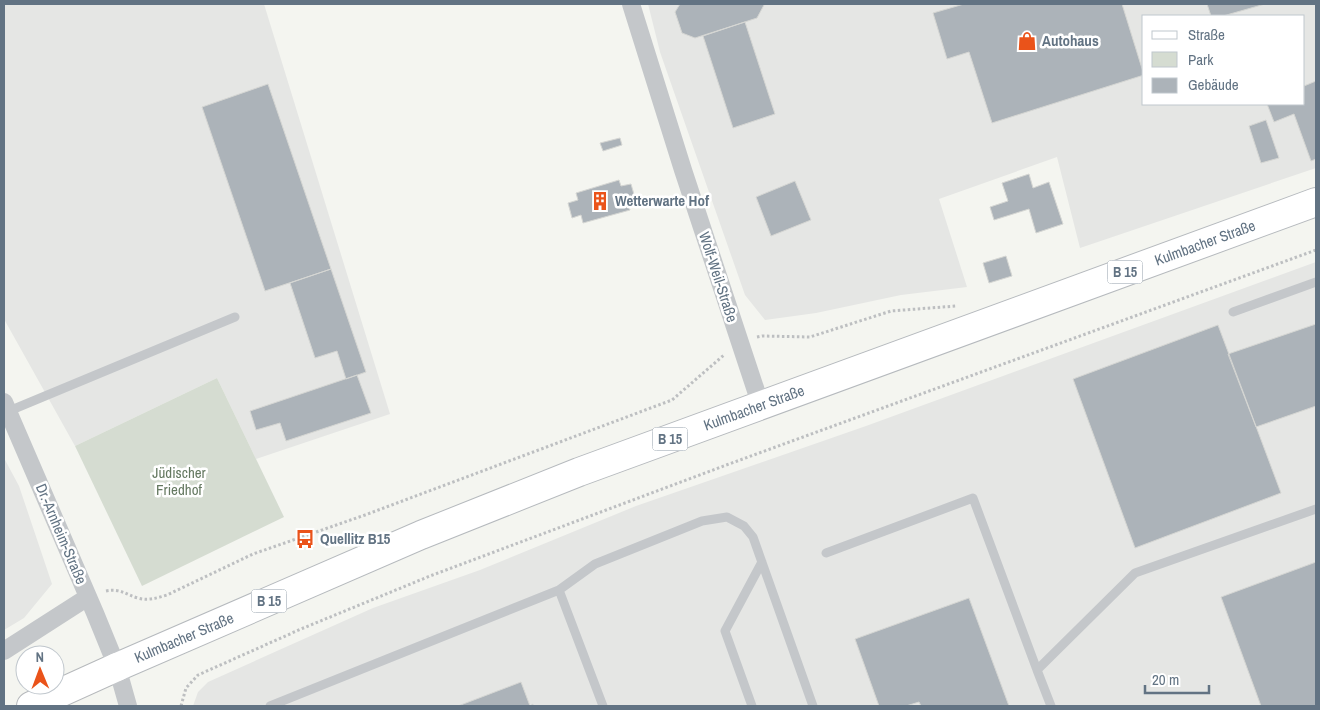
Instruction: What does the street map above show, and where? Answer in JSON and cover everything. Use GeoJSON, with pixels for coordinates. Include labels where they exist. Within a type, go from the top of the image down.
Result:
{"type":"FeatureCollection","features":[{"type":"Feature","properties":{"kind":"main road","name":"Kulmbacher Straße"},"geometry":{"type":"LineString","coordinates":[[117,667],[430,532],[578,472],[1316,202]]}},
{"type":"Feature","properties":{"kind":"main road","name":"B 15"},"geometry":{"type":"LineString","coordinates":[[31,706],[117,667]]}},
{"type":"Feature","properties":{"kind":"street","name":"Wolf-Weil-Straße"},"geometry":{"type":"LineString","coordinates":[[631,4],[683,170],[761,406]]}},
{"type":"Feature","properties":{"kind":"street","name":"Dr.-Arnheim-Straße"},"geometry":{"type":"LineString","coordinates":[[6,407],[117,667],[128,706]]}},
{"type":"Feature","properties":{"kind":"street"},"geometry":{"type":"LineString","coordinates":[[4,651],[88,597]]}},
{"type":"Feature","properties":{"kind":"lane"},"geometry":{"type":"LineString","coordinates":[[1233,312],[1316,282]]}},
{"type":"Feature","properties":{"kind":"lane"},"geometry":{"type":"LineString","coordinates":[[6,407],[235,317]]}},
{"type":"Feature","properties":{"kind":"lane"},"geometry":{"type":"LineString","coordinates":[[826,553],[973,498],[1051,706]]}},
{"type":"Feature","properties":{"kind":"lane"},"geometry":{"type":"LineString","coordinates":[[1037,670],[1135,573],[1316,509]]}},
{"type":"Feature","properties":{"kind":"lane"},"geometry":{"type":"LineString","coordinates":[[270,706],[559,590],[595,564],[702,521],[727,517],[744,526],[752,537],[814,706]]}},
{"type":"Feature","properties":{"kind":"lane"},"geometry":{"type":"LineString","coordinates":[[752,706],[725,631],[762,562]]}},
{"type":"Feature","properties":{"kind":"lane"},"geometry":{"type":"LineString","coordinates":[[559,590],[603,706]]}},
{"type":"Feature","properties":{"kind":"path"},"geometry":{"type":"LineString","coordinates":[[181,706],[186,688],[198,675],[430,576],[728,464],[1316,250]]}},
{"type":"Feature","properties":{"kind":"path"},"geometry":{"type":"LineString","coordinates":[[88,597],[112,590],[124,592],[137,598],[152,600],[167,595],[253,554],[305,538],[365,516],[672,400],[739,342],[762,336],[810,337],[891,311],[960,306]]}},
{"type":"Feature","properties":{"kind":"path"},"geometry":{"type":"LineString","coordinates":[[266,637],[268,644]]}},
{"type":"Feature","properties":{"kind":"shaded area"},"geometry":{"type":"Polygon","coordinates":[[[4,4],[264,4],[390,414],[256,459],[217,378],[75,446],[4,319],[4,4]]]}},
{"type":"Feature","properties":{"kind":"shaded area"},"geometry":{"type":"Polygon","coordinates":[[[648,4],[1316,4],[1316,168],[1080,248],[1057,157],[939,199],[967,287],[901,295],[816,313],[765,320],[745,295],[660,52],[648,4]]]}},
{"type":"Feature","properties":{"kind":"shaded area"},"geometry":{"type":"Polygon","coordinates":[[[1316,262],[1316,706],[193,706],[198,692],[208,682],[373,608],[480,570],[636,506],[866,426],[1316,262]]]}},
{"type":"Feature","properties":{"kind":"shaded area"},"geometry":{"type":"Polygon","coordinates":[[[4,458],[19,486],[52,584],[24,618],[4,630],[4,458]]]}},
{"type":"Feature","properties":{"kind":"green space","name":"Jüdischer Friedhof"},"geometry":{"type":"Polygon","coordinates":[[[217,378],[284,517],[142,586],[75,446],[217,378]]]}},
{"type":"Feature","properties":{"kind":"building"},"geometry":{"type":"Polygon","coordinates":[[[680,4],[764,5],[757,18],[695,38],[682,33],[675,12],[680,4]]]}},
{"type":"Feature","properties":{"kind":"building"},"geometry":{"type":"Polygon","coordinates":[[[964,4],[1122,4],[1142,69],[1142,76],[992,123],[969,52],[947,59],[933,13],[964,4]]]}},
{"type":"Feature","properties":{"kind":"building"},"geometry":{"type":"Polygon","coordinates":[[[1207,4],[1265,4],[1226,15],[1211,15],[1207,4]]]}},
{"type":"Feature","properties":{"kind":"building"},"geometry":{"type":"Polygon","coordinates":[[[745,22],[775,114],[733,128],[703,36],[745,22]]]}},
{"type":"Feature","properties":{"kind":"building"},"geometry":{"type":"Polygon","coordinates":[[[1316,81],[1316,159],[1311,161],[1294,114],[1274,122],[1267,105],[1305,105],[1305,86],[1316,81]]]}},
{"type":"Feature","properties":{"kind":"building"},"geometry":{"type":"Polygon","coordinates":[[[268,84],[331,269],[265,291],[202,107],[268,84]]]}},
{"type":"Feature","properties":{"kind":"building"},"geometry":{"type":"Polygon","coordinates":[[[1266,120],[1279,158],[1261,163],[1249,126],[1266,120]]]}},
{"type":"Feature","properties":{"kind":"building"},"geometry":{"type":"Polygon","coordinates":[[[620,138],[622,145],[603,151],[600,143],[620,138]]]}},
{"type":"Feature","properties":{"kind":"building"},"geometry":{"type":"Polygon","coordinates":[[[1029,174],[1033,188],[1049,182],[1063,224],[1036,233],[1029,209],[994,220],[990,207],[1008,201],[1002,183],[1029,174]]]}},
{"type":"Feature","properties":{"kind":"building","name":"Wetterwarte Hof"},"geometry":{"type":"Polygon","coordinates":[[[619,180],[621,186],[631,184],[635,198],[627,200],[630,210],[583,223],[581,215],[572,218],[568,203],[578,200],[576,193],[619,180]]]}},
{"type":"Feature","properties":{"kind":"building"},"geometry":{"type":"Polygon","coordinates":[[[795,181],[811,220],[771,236],[756,197],[795,181]]]}},
{"type":"Feature","properties":{"kind":"building"},"geometry":{"type":"Polygon","coordinates":[[[1006,256],[1012,276],[989,283],[983,263],[1006,256]]]}},
{"type":"Feature","properties":{"kind":"building"},"geometry":{"type":"Polygon","coordinates":[[[331,269],[366,372],[346,379],[337,351],[315,358],[290,283],[331,269]]]}},
{"type":"Feature","properties":{"kind":"building"},"geometry":{"type":"Polygon","coordinates":[[[1316,324],[1316,406],[1256,427],[1228,354],[1316,324]]]}},
{"type":"Feature","properties":{"kind":"building"},"geometry":{"type":"Polygon","coordinates":[[[1218,325],[1281,493],[1135,548],[1073,379],[1218,325]]]}},
{"type":"Feature","properties":{"kind":"building"},"geometry":{"type":"Polygon","coordinates":[[[357,375],[371,413],[286,441],[280,423],[256,430],[250,411],[357,375]]]}},
{"type":"Feature","properties":{"kind":"building"},"geometry":{"type":"Polygon","coordinates":[[[1316,562],[1316,706],[1261,706],[1221,597],[1316,562]]]}},
{"type":"Feature","properties":{"kind":"building"},"geometry":{"type":"Polygon","coordinates":[[[969,598],[1009,706],[921,706],[919,702],[906,706],[879,706],[855,639],[969,598]]]}},
{"type":"Feature","properties":{"kind":"building"},"geometry":{"type":"Polygon","coordinates":[[[521,682],[530,706],[458,706],[521,682]]]}},
{"type":"Feature","properties":{"kind":"place","name":"Autohaus"},"geometry":{"type":"Point","coordinates":[1027,41]}},
{"type":"Feature","properties":{"kind":"place","name":"Wetterwarte Hof"},"geometry":{"type":"Point","coordinates":[600,201]}},
{"type":"Feature","properties":{"kind":"place","name":"Quellitz B15"},"geometry":{"type":"Point","coordinates":[305,539]}}]}
